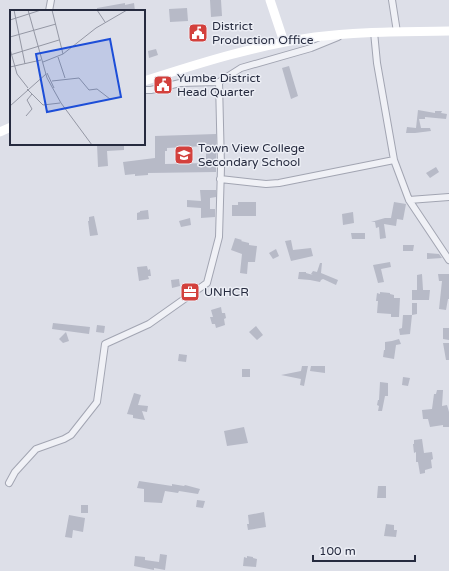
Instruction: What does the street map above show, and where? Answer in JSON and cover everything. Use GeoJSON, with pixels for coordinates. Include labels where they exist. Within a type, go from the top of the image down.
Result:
{"type":"FeatureCollection","features":[{"type":"Feature","properties":{"kind":"main road"},"geometry":{"type":"LineString","coordinates":[[270,0],[284,42]]}},
{"type":"Feature","properties":{"kind":"main road"},"geometry":{"type":"LineString","coordinates":[[145,81],[284,42],[343,34],[449,31]]}},
{"type":"Feature","properties":{"kind":"main road"},"geometry":{"type":"LineString","coordinates":[[0,132],[10,127]]}},
{"type":"Feature","properties":{"kind":"street"},"geometry":{"type":"LineString","coordinates":[[49,10],[51,0]]}},
{"type":"Feature","properties":{"kind":"street"},"geometry":{"type":"LineString","coordinates":[[392,0],[397,32]]}},
{"type":"Feature","properties":{"kind":"street"},"geometry":{"type":"LineString","coordinates":[[374,32],[377,63],[394,160],[409,200],[449,260]]}},
{"type":"Feature","properties":{"kind":"street"},"geometry":{"type":"LineString","coordinates":[[145,90],[180,83],[219,82],[241,68],[310,48],[343,34]]}},
{"type":"Feature","properties":{"kind":"street"},"geometry":{"type":"LineString","coordinates":[[9,483],[15,472],[36,449],[71,435],[97,402],[105,344],[149,324],[207,283],[219,237],[219,82]]}},
{"type":"Feature","properties":{"kind":"street"},"geometry":{"type":"LineString","coordinates":[[220,179],[266,184],[279,183],[394,160]]}},
{"type":"Feature","properties":{"kind":"street"},"geometry":{"type":"LineString","coordinates":[[409,200],[449,197]]}},
{"type":"Feature","properties":{"kind":"building"},"geometry":{"type":"Polygon","coordinates":[[[210,0],[221,0],[222,16],[211,17],[210,0]]]}},
{"type":"Feature","properties":{"kind":"building"},"geometry":{"type":"Polygon","coordinates":[[[125,3],[125,5],[134,3],[135,10],[97,10],[97,8],[125,3]]]}},
{"type":"Feature","properties":{"kind":"building"},"geometry":{"type":"Polygon","coordinates":[[[187,8],[188,21],[170,22],[169,9],[187,8]]]}},
{"type":"Feature","properties":{"kind":"building"},"geometry":{"type":"Polygon","coordinates":[[[156,49],[158,55],[149,58],[148,51],[156,49]]]}},
{"type":"Feature","properties":{"kind":"building"},"geometry":{"type":"Polygon","coordinates":[[[289,66],[298,96],[291,99],[282,68],[289,66]]]}},
{"type":"Feature","properties":{"kind":"building"},"geometry":{"type":"Polygon","coordinates":[[[418,110],[435,113],[435,111],[442,111],[441,113],[447,114],[446,119],[425,117],[425,119],[419,119],[421,128],[430,128],[431,131],[406,133],[407,127],[416,128],[418,110]]]}},
{"type":"Feature","properties":{"kind":"building"},"geometry":{"type":"Polygon","coordinates":[[[216,134],[216,172],[148,173],[148,175],[135,176],[135,174],[125,175],[123,162],[155,158],[155,136],[216,134]],[[206,146],[167,148],[167,151],[165,151],[165,164],[206,163],[206,146]]]}},
{"type":"Feature","properties":{"kind":"building"},"geometry":{"type":"Polygon","coordinates":[[[97,145],[124,145],[124,150],[107,151],[108,166],[98,167],[97,145]]]}},
{"type":"Feature","properties":{"kind":"building"},"geometry":{"type":"Polygon","coordinates":[[[436,167],[439,172],[430,178],[426,173],[436,167]]]}},
{"type":"Feature","properties":{"kind":"building"},"geometry":{"type":"Polygon","coordinates":[[[200,190],[216,190],[216,197],[210,198],[210,209],[215,209],[215,217],[201,218],[201,208],[187,207],[187,200],[201,201],[200,190]]]}},
{"type":"Feature","properties":{"kind":"building"},"geometry":{"type":"Polygon","coordinates":[[[238,202],[256,202],[256,216],[232,216],[232,205],[238,205],[238,202]]]}},
{"type":"Feature","properties":{"kind":"building"},"geometry":{"type":"Polygon","coordinates":[[[394,202],[406,204],[403,220],[397,219],[396,226],[384,224],[386,238],[380,239],[379,227],[376,228],[375,222],[371,222],[391,218],[394,202]]]}},
{"type":"Feature","properties":{"kind":"building"},"geometry":{"type":"Polygon","coordinates":[[[148,210],[149,219],[137,220],[137,213],[148,210]]]}},
{"type":"Feature","properties":{"kind":"building"},"geometry":{"type":"Polygon","coordinates":[[[353,212],[354,223],[343,225],[342,214],[353,212]]]}},
{"type":"Feature","properties":{"kind":"building"},"geometry":{"type":"Polygon","coordinates":[[[94,216],[98,235],[90,236],[88,221],[89,217],[94,216]]]}},
{"type":"Feature","properties":{"kind":"building"},"geometry":{"type":"Polygon","coordinates":[[[190,218],[191,225],[181,227],[179,221],[190,218]]]}},
{"type":"Feature","properties":{"kind":"building"},"geometry":{"type":"Polygon","coordinates":[[[351,233],[365,233],[365,239],[352,239],[351,233]]]}},
{"type":"Feature","properties":{"kind":"building"},"geometry":{"type":"Polygon","coordinates":[[[235,238],[249,243],[249,245],[257,246],[255,262],[248,262],[247,274],[240,273],[242,254],[231,250],[235,238]]]}},
{"type":"Feature","properties":{"kind":"building"},"geometry":{"type":"Polygon","coordinates":[[[291,240],[293,250],[311,248],[313,256],[291,261],[285,241],[291,240]]]}},
{"type":"Feature","properties":{"kind":"building"},"geometry":{"type":"Polygon","coordinates":[[[403,245],[414,245],[413,251],[403,251],[403,245]]]}},
{"type":"Feature","properties":{"kind":"building"},"geometry":{"type":"Polygon","coordinates":[[[276,249],[279,256],[273,259],[269,253],[276,249]]]}},
{"type":"Feature","properties":{"kind":"building"},"geometry":{"type":"Polygon","coordinates":[[[427,253],[439,254],[442,258],[427,259],[427,253]]]}},
{"type":"Feature","properties":{"kind":"building"},"geometry":{"type":"Polygon","coordinates":[[[390,262],[391,267],[381,269],[384,282],[378,283],[373,265],[390,262]]]}},
{"type":"Feature","properties":{"kind":"building"},"geometry":{"type":"Polygon","coordinates":[[[320,263],[322,263],[321,273],[338,280],[336,285],[323,279],[320,282],[298,279],[299,272],[306,272],[313,275],[311,274],[313,271],[317,272],[320,263]]]}},
{"type":"Feature","properties":{"kind":"building"},"geometry":{"type":"Polygon","coordinates":[[[147,266],[148,270],[150,269],[151,276],[148,276],[149,279],[139,281],[137,267],[147,266]]]}},
{"type":"Feature","properties":{"kind":"building"},"geometry":{"type":"Polygon","coordinates":[[[422,274],[423,290],[430,290],[429,300],[412,300],[412,290],[417,290],[417,275],[422,274]]]}},
{"type":"Feature","properties":{"kind":"building"},"geometry":{"type":"Polygon","coordinates":[[[438,274],[449,274],[449,299],[446,310],[439,309],[442,281],[439,281],[438,274]]]}},
{"type":"Feature","properties":{"kind":"building"},"geometry":{"type":"Polygon","coordinates":[[[179,279],[180,286],[172,288],[171,280],[179,279]]]}},
{"type":"Feature","properties":{"kind":"building"},"geometry":{"type":"Polygon","coordinates":[[[380,292],[390,293],[394,295],[394,298],[400,298],[399,317],[391,317],[391,314],[377,313],[377,293],[380,294],[380,292]]]}},
{"type":"Feature","properties":{"kind":"building"},"geometry":{"type":"Polygon","coordinates":[[[412,303],[417,303],[417,314],[412,315],[412,303]]]}},
{"type":"Feature","properties":{"kind":"building"},"geometry":{"type":"Polygon","coordinates":[[[221,307],[222,313],[225,313],[225,325],[216,328],[215,324],[212,324],[210,317],[213,317],[211,310],[221,307]]]}},
{"type":"Feature","properties":{"kind":"building"},"geometry":{"type":"Polygon","coordinates":[[[403,315],[412,315],[410,334],[400,335],[399,329],[402,328],[403,315]]]}},
{"type":"Feature","properties":{"kind":"building"},"geometry":{"type":"Polygon","coordinates":[[[53,323],[90,327],[89,334],[52,329],[53,323]]]}},
{"type":"Feature","properties":{"kind":"building"},"geometry":{"type":"Polygon","coordinates":[[[97,325],[105,326],[104,333],[96,332],[97,325]]]}},
{"type":"Feature","properties":{"kind":"building"},"geometry":{"type":"Polygon","coordinates":[[[256,326],[263,335],[257,340],[249,332],[256,326]]]}},
{"type":"Feature","properties":{"kind":"building"},"geometry":{"type":"Polygon","coordinates":[[[443,328],[449,328],[449,340],[443,339],[443,328]]]}},
{"type":"Feature","properties":{"kind":"building"},"geometry":{"type":"Polygon","coordinates":[[[66,332],[69,341],[63,343],[59,339],[66,332]]]}},
{"type":"Feature","properties":{"kind":"building"},"geometry":{"type":"Polygon","coordinates":[[[399,339],[401,344],[396,345],[394,359],[383,357],[385,342],[399,339]]]}},
{"type":"Feature","properties":{"kind":"building"},"geometry":{"type":"Polygon","coordinates":[[[443,343],[449,343],[449,360],[446,360],[443,343]]]}},
{"type":"Feature","properties":{"kind":"building"},"geometry":{"type":"Polygon","coordinates":[[[179,354],[187,355],[186,362],[178,361],[179,354]]]}},
{"type":"Feature","properties":{"kind":"building"},"geometry":{"type":"Polygon","coordinates":[[[302,366],[308,366],[304,386],[300,385],[301,379],[281,375],[301,371],[302,366]]]}},
{"type":"Feature","properties":{"kind":"building"},"geometry":{"type":"Polygon","coordinates":[[[311,366],[325,366],[325,373],[310,371],[311,366]]]}},
{"type":"Feature","properties":{"kind":"building"},"geometry":{"type":"Polygon","coordinates":[[[242,369],[250,369],[250,377],[242,377],[242,369]]]}},
{"type":"Feature","properties":{"kind":"building"},"geometry":{"type":"Polygon","coordinates":[[[403,377],[410,378],[408,386],[402,385],[403,377]]]}},
{"type":"Feature","properties":{"kind":"building"},"geometry":{"type":"Polygon","coordinates":[[[380,382],[388,383],[388,396],[385,396],[382,411],[378,411],[379,406],[377,405],[379,400],[380,382]]]}},
{"type":"Feature","properties":{"kind":"building"},"geometry":{"type":"Polygon","coordinates":[[[437,390],[443,390],[442,406],[447,405],[449,412],[449,427],[443,427],[443,425],[430,427],[428,419],[423,419],[422,410],[432,409],[434,394],[436,394],[437,390]]]}},
{"type":"Feature","properties":{"kind":"building"},"geometry":{"type":"Polygon","coordinates":[[[134,393],[141,395],[138,405],[148,406],[147,412],[142,411],[145,420],[133,418],[133,415],[127,414],[134,393]]]}},
{"type":"Feature","properties":{"kind":"building"},"geometry":{"type":"Polygon","coordinates":[[[244,427],[248,443],[227,446],[224,431],[244,427]]]}},
{"type":"Feature","properties":{"kind":"building"},"geometry":{"type":"Polygon","coordinates":[[[422,439],[424,453],[432,452],[433,459],[431,460],[432,468],[425,470],[425,473],[420,474],[413,444],[414,440],[422,439]]]}},
{"type":"Feature","properties":{"kind":"building"},"geometry":{"type":"Polygon","coordinates":[[[139,481],[172,486],[172,484],[185,485],[200,489],[198,494],[179,491],[178,493],[165,491],[162,503],[144,502],[144,489],[137,488],[139,481]]]}},
{"type":"Feature","properties":{"kind":"building"},"geometry":{"type":"Polygon","coordinates":[[[378,486],[386,486],[386,498],[377,498],[378,486]]]}},
{"type":"Feature","properties":{"kind":"building"},"geometry":{"type":"Polygon","coordinates":[[[197,500],[205,501],[203,508],[196,507],[197,500]]]}},
{"type":"Feature","properties":{"kind":"building"},"geometry":{"type":"Polygon","coordinates":[[[81,505],[88,505],[88,513],[81,513],[81,505]]]}},
{"type":"Feature","properties":{"kind":"building"},"geometry":{"type":"Polygon","coordinates":[[[264,512],[266,527],[248,530],[248,515],[264,512]]]}},
{"type":"Feature","properties":{"kind":"building"},"geometry":{"type":"Polygon","coordinates":[[[69,515],[85,518],[83,532],[73,530],[72,538],[65,537],[69,515]]]}},
{"type":"Feature","properties":{"kind":"building"},"geometry":{"type":"Polygon","coordinates":[[[386,524],[394,525],[394,530],[397,530],[396,537],[384,536],[386,524]]]}},
{"type":"Feature","properties":{"kind":"building"},"geometry":{"type":"Polygon","coordinates":[[[160,554],[167,555],[165,570],[154,568],[154,570],[134,566],[135,556],[145,557],[145,560],[159,562],[160,554]]]}},
{"type":"Feature","properties":{"kind":"building"},"geometry":{"type":"Polygon","coordinates":[[[247,556],[257,559],[256,567],[243,566],[244,557],[247,558],[247,556]]]}},
{"type":"Feature","properties":{"kind":"place","name":"District Production Office"},"geometry":{"type":"Point","coordinates":[198,33]}},
{"type":"Feature","properties":{"kind":"place","name":"Yumbe District Head Quarter"},"geometry":{"type":"Point","coordinates":[163,85]}},
{"type":"Feature","properties":{"kind":"place","name":"Town View College Secondary School"},"geometry":{"type":"Point","coordinates":[184,155]}},
{"type":"Feature","properties":{"kind":"place","name":"UNHCR"},"geometry":{"type":"Point","coordinates":[190,292]}}]}
